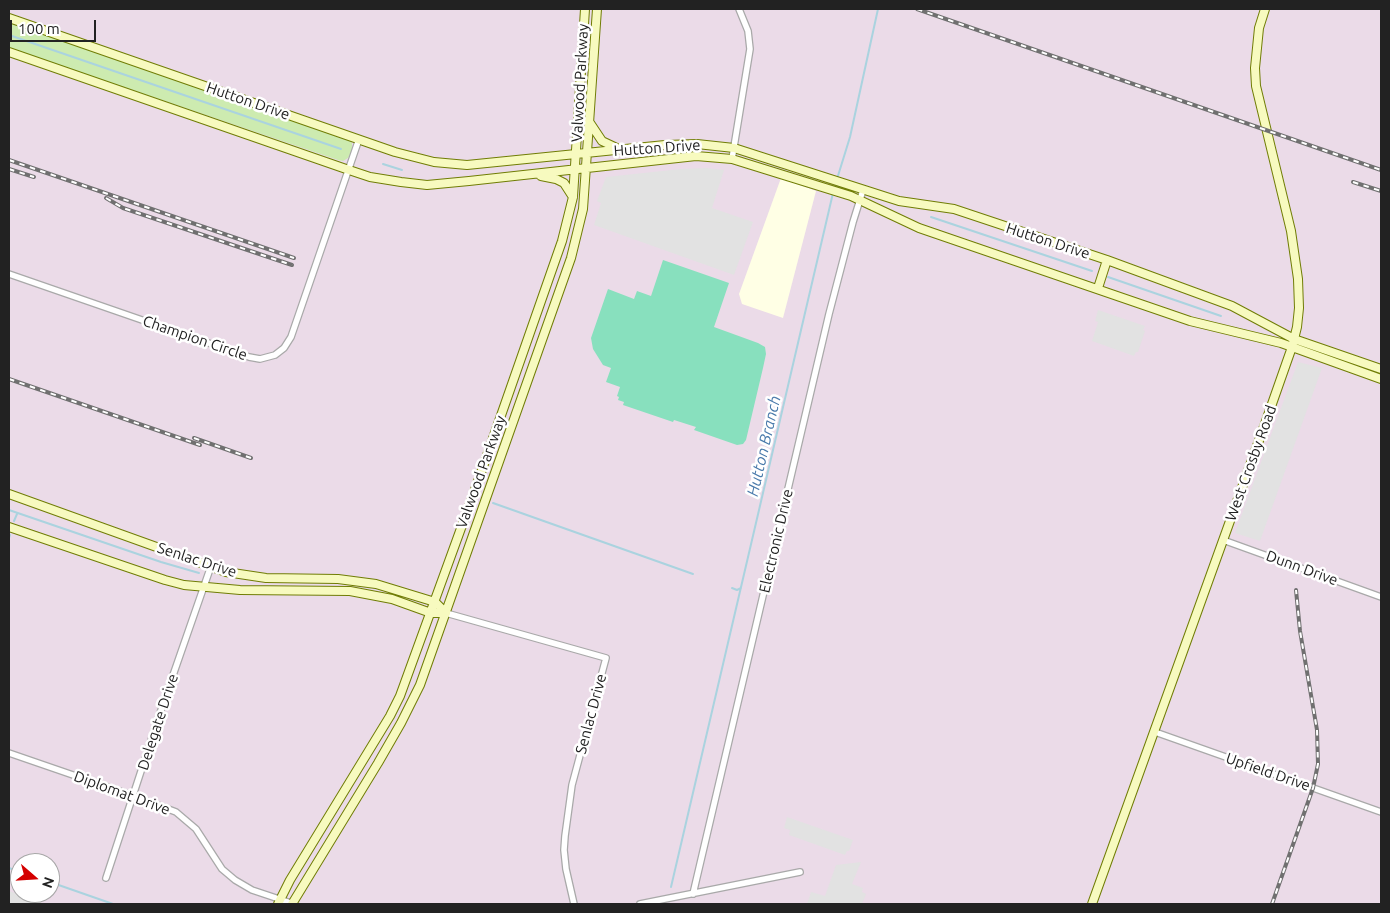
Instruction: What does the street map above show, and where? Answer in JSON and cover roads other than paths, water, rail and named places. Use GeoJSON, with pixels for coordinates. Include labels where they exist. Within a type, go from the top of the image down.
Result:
{"type":"FeatureCollection","features":[{"type":"Feature","properties":{"kind":"street","name":"Valwood Parkway"},"geometry":{"type":"LineString","coordinates":[[279,902],[290,880],[342,796],[400,696],[476,487],[565,232],[573,197],[577,155],[579,75],[585,9]]}},
{"type":"Feature","properties":{"kind":"street","name":"Valwood Parkway"},"geometry":{"type":"LineString","coordinates":[[293,904],[412,702],[423,677],[577,237],[586,168],[597,9]]}},
{"type":"Feature","properties":{"kind":"street"},"geometry":{"type":"LineString","coordinates":[[732,159],[750,44],[746,23],[739,9]]}},
{"type":"Feature","properties":{"kind":"street","name":"West Crosby Road"},"geometry":{"type":"LineString","coordinates":[[1092,904],[1293,343],[1299,308],[1298,279],[1291,231],[1256,86],[1256,48],[1259,28],[1265,9]]}},
{"type":"Feature","properties":{"kind":"street","name":"Hutton Drive"},"geometry":{"type":"LineString","coordinates":[[9,18],[395,152],[434,162],[467,165],[665,145],[697,144],[734,148],[899,200],[954,209],[1107,260],[1232,306],[1293,343],[1381,378]]}},
{"type":"Feature","properties":{"kind":"street","name":"Hutton Drive"},"geometry":{"type":"LineString","coordinates":[[9,52],[370,177],[401,182],[427,185],[696,156],[732,159],[850,196],[919,228],[1190,321],[1293,343],[1381,369]]}},
{"type":"Feature","properties":{"kind":"street"},"geometry":{"type":"LineString","coordinates":[[588,120],[602,141],[623,150]]}},
{"type":"Feature","properties":{"kind":"street","name":"Champion Circle"},"geometry":{"type":"LineString","coordinates":[[9,274],[250,357],[260,359],[275,356],[284,348],[291,337],[359,139]]}},
{"type":"Feature","properties":{"kind":"street"},"geometry":{"type":"LineString","coordinates":[[524,174],[556,179],[564,183],[573,197]]}},
{"type":"Feature","properties":{"kind":"street","name":"Electronic Drive"},"geometry":{"type":"LineString","coordinates":[[693,894],[829,314],[852,222],[863,190]]}},
{"type":"Feature","properties":{"kind":"street"},"geometry":{"type":"LineString","coordinates":[[1098,288],[1107,260]]}},
{"type":"Feature","properties":{"kind":"street"},"geometry":{"type":"LineString","coordinates":[[530,333],[543,337]]}},
{"type":"Feature","properties":{"kind":"street"},"geometry":{"type":"LineString","coordinates":[[476,487],[489,491]]}},
{"type":"Feature","properties":{"kind":"street","name":"Senlac Drive"},"geometry":{"type":"LineString","coordinates":[[9,494],[226,572],[266,578],[333,579],[376,584],[435,602],[446,613]]}},
{"type":"Feature","properties":{"kind":"street","name":"Senlac Drive"},"geometry":{"type":"LineString","coordinates":[[9,527],[164,580],[203,587],[240,590],[333,590],[365,593],[392,599],[431,613],[446,613],[606,658],[572,785],[565,836],[566,869],[574,904]]}},
{"type":"Feature","properties":{"kind":"street","name":"Dunn Drive"},"geometry":{"type":"LineString","coordinates":[[1223,540],[1381,597]]}},
{"type":"Feature","properties":{"kind":"street","name":"Delegate Drive"},"geometry":{"type":"LineString","coordinates":[[106,878],[211,566]]}},
{"type":"Feature","properties":{"kind":"street"},"geometry":{"type":"LineString","coordinates":[[333,579],[333,590]]}},
{"type":"Feature","properties":{"kind":"street"},"geometry":{"type":"LineString","coordinates":[[400,696],[412,702]]}},
{"type":"Feature","properties":{"kind":"street","name":"Upfield Drive"},"geometry":{"type":"LineString","coordinates":[[1154,732],[1381,812]]}},
{"type":"Feature","properties":{"kind":"street","name":"Diplomat Drive"},"geometry":{"type":"LineString","coordinates":[[9,754],[169,809],[188,821],[199,832],[222,869],[235,880],[279,902],[293,904]]}},
{"type":"Feature","properties":{"kind":"street"},"geometry":{"type":"LineString","coordinates":[[342,796],[354,803]]}},
{"type":"Feature","properties":{"kind":"street"},"geometry":{"type":"LineString","coordinates":[[640,904],[800,872]]}},
{"type":"Feature","properties":{"kind":"waterway","name":"Hutton Branch"},"geometry":{"type":"LineString","coordinates":[[837,179],[850,137],[878,9]]}},
{"type":"Feature","properties":{"kind":"waterway"},"geometry":{"type":"LineString","coordinates":[[9,35],[341,149]]}},
{"type":"Feature","properties":{"kind":"waterway"},"geometry":{"type":"LineString","coordinates":[[383,164],[402,170]]}},
{"type":"Feature","properties":{"kind":"waterway"},"geometry":{"type":"LineString","coordinates":[[835,186],[847,190]]}},
{"type":"Feature","properties":{"kind":"waterway","name":"Hutton Branch"},"geometry":{"type":"LineString","coordinates":[[671,887],[833,193]]}},
{"type":"Feature","properties":{"kind":"waterway"},"geometry":{"type":"LineString","coordinates":[[931,217],[1092,271]]}},
{"type":"Feature","properties":{"kind":"waterway"},"geometry":{"type":"LineString","coordinates":[[1108,277],[1221,316]]}},
{"type":"Feature","properties":{"kind":"waterway"},"geometry":{"type":"LineString","coordinates":[[493,503],[693,574]]}},
{"type":"Feature","properties":{"kind":"waterway"},"geometry":{"type":"LineString","coordinates":[[9,510],[161,562],[199,573]]}},
{"type":"Feature","properties":{"kind":"waterway"},"geometry":{"type":"LineString","coordinates":[[14,521],[17,514]]}},
{"type":"Feature","properties":{"kind":"waterway","name":"Hutton Branch"},"geometry":{"type":"LineString","coordinates":[[732,588],[737,590],[741,588]]}},
{"type":"Feature","properties":{"kind":"waterway"},"geometry":{"type":"LineString","coordinates":[[60,885],[113,904]]}},
{"type":"Feature","properties":{"kind":"railway"},"geometry":{"type":"LineString","coordinates":[[917,9],[1381,170]]}},
{"type":"Feature","properties":{"kind":"railway"},"geometry":{"type":"LineString","coordinates":[[9,160],[294,258]]}},
{"type":"Feature","properties":{"kind":"railway"},"geometry":{"type":"LineString","coordinates":[[9,169],[34,177]]}},
{"type":"Feature","properties":{"kind":"railway"},"geometry":{"type":"LineString","coordinates":[[1353,182],[1381,191]]}},
{"type":"Feature","properties":{"kind":"railway"},"geometry":{"type":"LineString","coordinates":[[106,198],[123,208],[292,265]]}},
{"type":"Feature","properties":{"kind":"railway"},"geometry":{"type":"LineString","coordinates":[[9,379],[200,445]]}},
{"type":"Feature","properties":{"kind":"railway"},"geometry":{"type":"LineString","coordinates":[[194,438],[251,458]]}},
{"type":"Feature","properties":{"kind":"railway"},"geometry":{"type":"LineString","coordinates":[[1272,904],[1313,788],[1318,764],[1317,730],[1300,631],[1296,590]]}}]}
